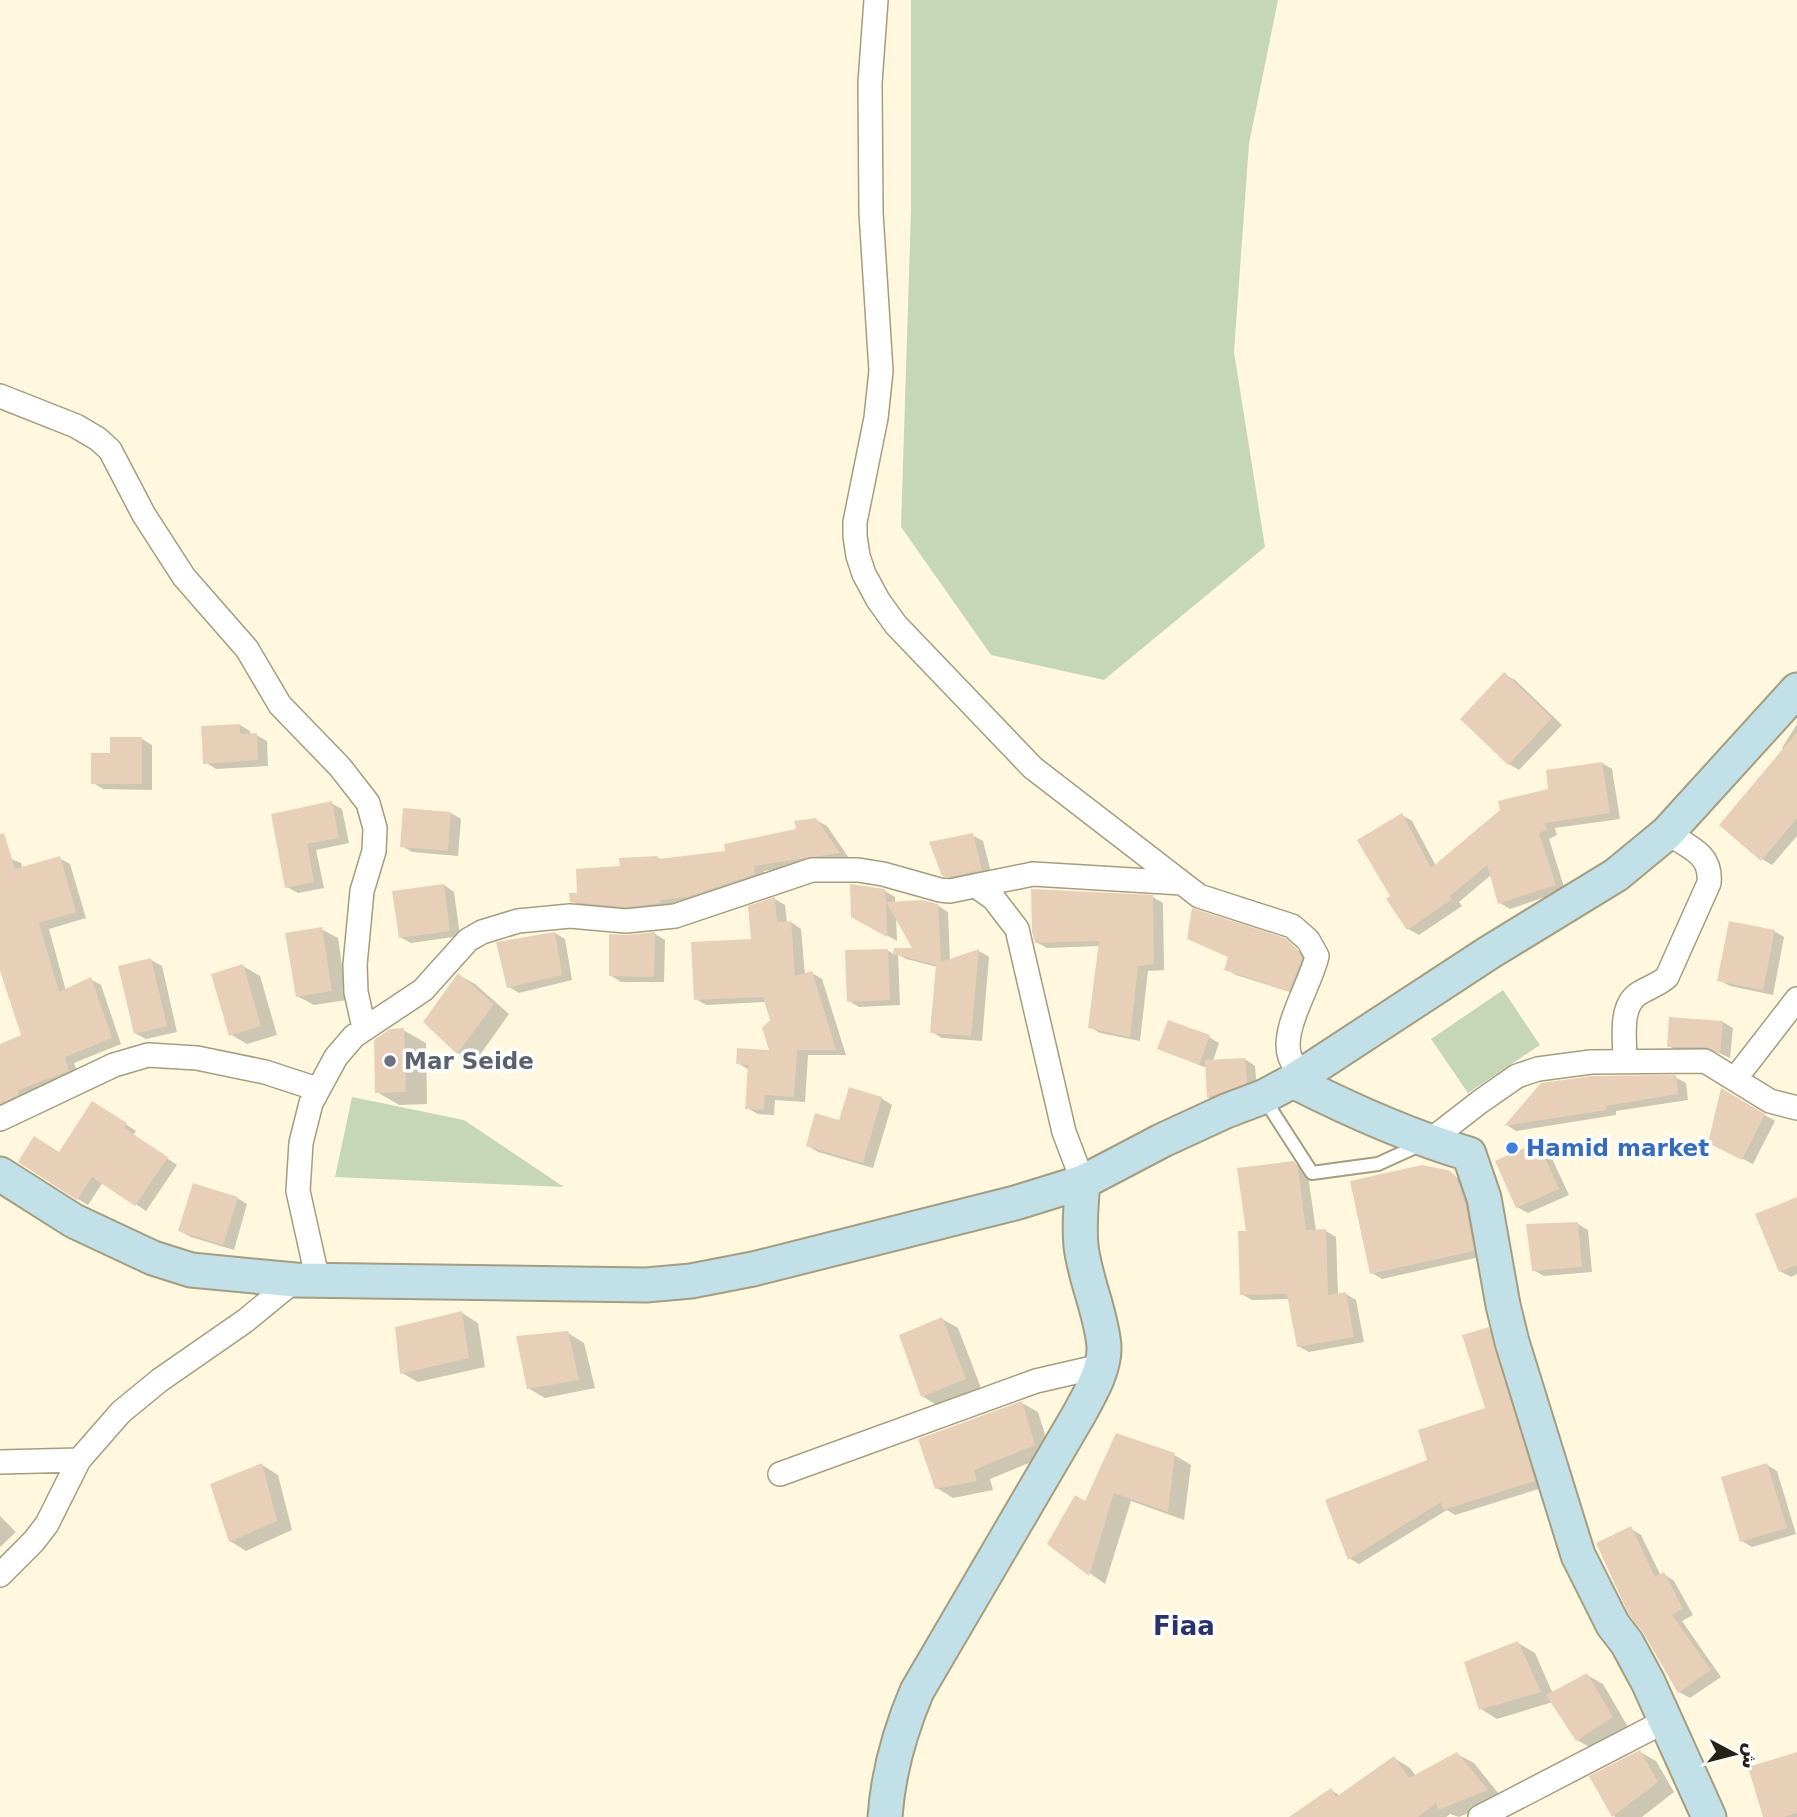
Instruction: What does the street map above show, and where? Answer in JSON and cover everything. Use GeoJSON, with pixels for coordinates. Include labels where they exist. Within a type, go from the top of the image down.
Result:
{"type":"FeatureCollection","features":[{"type":"Feature","properties":{"kind":"main road"},"geometry":{"type":"LineString","coordinates":[[0,1174],[74,1221],[153,1258],[191,1269],[306,1281],[646,1284],[691,1282],[1015,1203],[1083,1182],[1163,1140],[1263,1097],[1297,1079],[1490,952],[1616,875],[1667,833],[1797,690]]}},
{"type":"Feature","properties":{"kind":"main road"},"geometry":{"type":"LineString","coordinates":[[1297,1079],[1388,1127],[1469,1154],[1484,1198],[1503,1305],[1513,1342],[1578,1555],[1613,1625],[1627,1643],[1667,1720],[1709,1817]]}},
{"type":"Feature","properties":{"kind":"main road"},"geometry":{"type":"LineString","coordinates":[[885,1817],[903,1725],[916,1691],[1078,1416],[1101,1366],[1104,1348],[1081,1248],[1083,1182]]}},
{"type":"Feature","properties":{"kind":"street"},"geometry":{"type":"LineString","coordinates":[[876,0],[870,83],[871,213],[881,371],[876,418],[855,522],[858,556],[864,574],[896,625],[1033,768],[1199,896],[1292,926],[1313,947],[1317,956],[1313,974],[1294,1017],[1288,1042],[1297,1079]]}},
{"type":"Feature","properties":{"kind":"street"},"geometry":{"type":"LineString","coordinates":[[0,396],[76,426],[110,450],[144,515],[184,577],[247,649],[280,705],[340,767],[368,803],[375,828],[373,851],[362,891],[355,965],[356,992],[363,1028]]}},
{"type":"Feature","properties":{"kind":"street"},"geometry":{"type":"LineString","coordinates":[[1625,1060],[1626,1013],[1629,1003],[1636,995],[1667,977],[1709,883],[1710,870],[1706,860],[1667,833]]}},
{"type":"Feature","properties":{"kind":"street"},"geometry":{"type":"LineString","coordinates":[[0,1575],[47,1524],[79,1460],[121,1412],[160,1380],[306,1281],[298,1191],[301,1143],[317,1089],[336,1057],[363,1028],[423,990],[468,940],[482,932],[518,921],[570,916],[625,921],[675,916],[812,870],[858,870],[940,890],[976,886],[1033,874],[1182,883]]}},
{"type":"Feature","properties":{"kind":"street"},"geometry":{"type":"LineString","coordinates":[[976,886],[994,900],[1017,929],[1064,1132],[1083,1182]]}},
{"type":"Feature","properties":{"kind":"street"},"geometry":{"type":"LineString","coordinates":[[1735,1079],[1797,999]]}},
{"type":"Feature","properties":{"kind":"street"},"geometry":{"type":"LineString","coordinates":[[0,1119],[114,1065],[148,1055],[197,1058],[265,1072],[317,1089]]}},
{"type":"Feature","properties":{"kind":"street"},"geometry":{"type":"LineString","coordinates":[[1427,1142],[1517,1076],[1568,1064],[1625,1060],[1706,1061],[1770,1101],[1797,1108]]}},
{"type":"Feature","properties":{"kind":"street"},"geometry":{"type":"LineString","coordinates":[[780,1474],[1035,1381],[1101,1366]]}},
{"type":"Feature","properties":{"kind":"street"},"geometry":{"type":"LineString","coordinates":[[0,1462],[79,1460]]}},
{"type":"Feature","properties":{"kind":"street"},"geometry":{"type":"LineString","coordinates":[[1480,1817],[1667,1720]]}},
{"type":"Feature","properties":{"kind":"lane"},"geometry":{"type":"LineString","coordinates":[[1263,1097],[1312,1173],[1378,1164],[1427,1142]]}},
{"type":"Feature","properties":{"kind":"green space"},"geometry":{"type":"Polygon","coordinates":[[[911,0],[1278,0],[1249,144],[1234,352],[1265,547],[1104,680],[991,655],[901,527],[911,210],[911,0]]]}},
{"type":"Feature","properties":{"kind":"green space"},"geometry":{"type":"Polygon","coordinates":[[[1503,990],[1540,1045],[1468,1093],[1431,1039],[1503,990]]]}},
{"type":"Feature","properties":{"kind":"green space"},"geometry":{"type":"Polygon","coordinates":[[[352,1097],[464,1120],[564,1187],[335,1177],[352,1097]]]}},
{"type":"Feature","properties":{"kind":"building"},"geometry":{"type":"Polygon","coordinates":[[[1504,672],[1552,718],[1508,765],[1460,719],[1504,672]]]}},
{"type":"Feature","properties":{"kind":"building"},"geometry":{"type":"Polygon","coordinates":[[[240,724],[240,734],[257,733],[258,760],[203,764],[201,726],[240,724]]]}},
{"type":"Feature","properties":{"kind":"building"},"geometry":{"type":"Polygon","coordinates":[[[1797,732],[1797,818],[1761,861],[1719,825],[1797,732]]]}},
{"type":"Feature","properties":{"kind":"building"},"geometry":{"type":"Polygon","coordinates":[[[110,737],[142,737],[142,784],[91,784],[91,753],[110,753],[110,737]]]}},
{"type":"Feature","properties":{"kind":"building"},"geometry":{"type":"Polygon","coordinates":[[[1602,762],[1610,813],[1545,823],[1547,830],[1539,833],[1556,885],[1498,904],[1487,865],[1450,896],[1452,899],[1407,930],[1386,899],[1390,896],[1357,840],[1402,813],[1431,868],[1500,810],[1498,801],[1548,789],[1546,770],[1602,762]]]}},
{"type":"Feature","properties":{"kind":"building"},"geometry":{"type":"Polygon","coordinates":[[[332,801],[339,838],[307,844],[314,882],[285,888],[271,814],[332,801]]]}},
{"type":"Feature","properties":{"kind":"building"},"geometry":{"type":"Polygon","coordinates":[[[403,808],[451,812],[448,851],[400,847],[403,808]]]}},
{"type":"Feature","properties":{"kind":"building"},"geometry":{"type":"Polygon","coordinates":[[[816,818],[840,853],[754,866],[755,874],[687,897],[660,900],[661,903],[626,907],[570,902],[569,893],[577,893],[576,869],[620,866],[619,858],[657,856],[658,859],[725,851],[724,844],[796,829],[794,821],[816,818]]]}},
{"type":"Feature","properties":{"kind":"building"},"geometry":{"type":"Polygon","coordinates":[[[4,833],[15,869],[60,856],[76,912],[39,923],[59,992],[91,977],[112,1038],[65,1057],[69,1071],[18,1090],[18,1095],[0,1104],[0,1044],[21,1035],[0,971],[0,834],[4,833]]]}},
{"type":"Feature","properties":{"kind":"building"},"geometry":{"type":"Polygon","coordinates":[[[973,833],[982,870],[942,876],[929,842],[973,833]]]}},
{"type":"Feature","properties":{"kind":"building"},"geometry":{"type":"Polygon","coordinates":[[[444,884],[450,931],[399,938],[392,891],[444,884]]]}},
{"type":"Feature","properties":{"kind":"building"},"geometry":{"type":"Polygon","coordinates":[[[850,884],[885,889],[887,937],[851,917],[850,884]]]}},
{"type":"Feature","properties":{"kind":"building"},"geometry":{"type":"Polygon","coordinates":[[[1031,889],[1153,895],[1154,964],[1138,966],[1130,1037],[1088,1028],[1099,941],[1035,943],[1032,932],[1031,889]]]}},
{"type":"Feature","properties":{"kind":"building"},"geometry":{"type":"Polygon","coordinates":[[[775,897],[777,922],[791,921],[795,976],[812,971],[836,1050],[797,1050],[794,1097],[765,1095],[764,1110],[745,1109],[748,1065],[736,1064],[737,1048],[769,1050],[762,1028],[770,1020],[763,997],[694,1000],[691,942],[751,939],[748,906],[775,897]]]}},
{"type":"Feature","properties":{"kind":"building"},"geometry":{"type":"Polygon","coordinates":[[[922,900],[938,904],[941,962],[979,949],[971,1036],[930,1033],[936,965],[893,954],[894,948],[912,948],[886,902],[922,900]]]}},
{"type":"Feature","properties":{"kind":"building"},"geometry":{"type":"Polygon","coordinates":[[[1192,908],[1285,938],[1302,958],[1289,991],[1224,970],[1228,957],[1187,939],[1192,908]]]}},
{"type":"Feature","properties":{"kind":"building"},"geometry":{"type":"Polygon","coordinates":[[[1729,921],[1775,930],[1763,990],[1717,981],[1729,921]]]}},
{"type":"Feature","properties":{"kind":"building"},"geometry":{"type":"Polygon","coordinates":[[[322,927],[332,991],[296,997],[285,933],[322,927]]]}},
{"type":"Feature","properties":{"kind":"building"},"geometry":{"type":"Polygon","coordinates":[[[555,932],[562,975],[507,988],[496,942],[555,932]]]}},
{"type":"Feature","properties":{"kind":"building"},"geometry":{"type":"Polygon","coordinates":[[[655,932],[654,977],[609,976],[609,934],[655,932]]]}},
{"type":"Feature","properties":{"kind":"building"},"geometry":{"type":"Polygon","coordinates":[[[888,949],[890,1000],[847,1002],[845,950],[888,949]]]}},
{"type":"Feature","properties":{"kind":"building"},"geometry":{"type":"Polygon","coordinates":[[[151,958],[167,1026],[134,1034],[118,966],[151,958]]]}},
{"type":"Feature","properties":{"kind":"building"},"geometry":{"type":"Polygon","coordinates":[[[243,964],[261,1026],[229,1036],[211,974],[243,964]]]}},
{"type":"Feature","properties":{"kind":"building"},"geometry":{"type":"Polygon","coordinates":[[[458,973],[494,1004],[457,1054],[423,1022],[458,973]]]}},
{"type":"Feature","properties":{"kind":"building"},"geometry":{"type":"Polygon","coordinates":[[[1669,1017],[1723,1021],[1720,1054],[1705,1047],[1667,1047],[1669,1017]]]}},
{"type":"Feature","properties":{"kind":"building"},"geometry":{"type":"Polygon","coordinates":[[[1168,1020],[1210,1035],[1199,1065],[1157,1049],[1168,1020]]]}},
{"type":"Feature","properties":{"kind":"building","name":"Mar Seide"},"geometry":{"type":"Polygon","coordinates":[[[404,1028],[406,1092],[375,1093],[374,1040],[390,1029],[404,1028]]]}},
{"type":"Feature","properties":{"kind":"building"},"geometry":{"type":"Polygon","coordinates":[[[1245,1058],[1247,1083],[1207,1098],[1205,1060],[1245,1058]]]}},
{"type":"Feature","properties":{"kind":"building"},"geometry":{"type":"Polygon","coordinates":[[[1676,1075],[1678,1094],[1606,1106],[1606,1110],[1504,1126],[1541,1083],[1592,1076],[1676,1075]]]}},
{"type":"Feature","properties":{"kind":"building"},"geometry":{"type":"Polygon","coordinates":[[[849,1087],[882,1097],[863,1163],[806,1146],[815,1113],[839,1120],[849,1087]]]}},
{"type":"Feature","properties":{"kind":"building"},"geometry":{"type":"Polygon","coordinates":[[[1721,1088],[1765,1114],[1742,1160],[1708,1143],[1721,1088]]]}},
{"type":"Feature","properties":{"kind":"building"},"geometry":{"type":"Polygon","coordinates":[[[92,1101],[127,1123],[124,1128],[168,1157],[135,1206],[92,1177],[77,1200],[18,1162],[34,1136],[59,1152],[92,1101]]]}},
{"type":"Feature","properties":{"kind":"building"},"geometry":{"type":"Polygon","coordinates":[[[1538,1142],[1559,1189],[1516,1208],[1495,1161],[1538,1142]]]}},
{"type":"Feature","properties":{"kind":"building"},"geometry":{"type":"Polygon","coordinates":[[[1294,1161],[1298,1168],[1306,1230],[1326,1229],[1328,1295],[1346,1292],[1354,1337],[1297,1347],[1287,1294],[1240,1295],[1238,1231],[1246,1231],[1237,1168],[1294,1161]]]}},
{"type":"Feature","properties":{"kind":"building"},"geometry":{"type":"Polygon","coordinates":[[[1422,1165],[1448,1170],[1456,1176],[1465,1203],[1474,1251],[1370,1274],[1350,1181],[1422,1165]]]}},
{"type":"Feature","properties":{"kind":"building"},"geometry":{"type":"Polygon","coordinates":[[[193,1183],[238,1197],[223,1245],[178,1231],[193,1183]]]}},
{"type":"Feature","properties":{"kind":"building"},"geometry":{"type":"Polygon","coordinates":[[[1797,1197],[1797,1265],[1779,1272],[1755,1214],[1797,1197]]]}},
{"type":"Feature","properties":{"kind":"building"},"geometry":{"type":"Polygon","coordinates":[[[1578,1222],[1582,1267],[1532,1271],[1526,1224],[1578,1222]]]}},
{"type":"Feature","properties":{"kind":"building"},"geometry":{"type":"Polygon","coordinates":[[[462,1311],[469,1358],[400,1374],[395,1327],[462,1311]]]}},
{"type":"Feature","properties":{"kind":"building"},"geometry":{"type":"Polygon","coordinates":[[[942,1317],[966,1379],[921,1397],[899,1335],[942,1317]]]}},
{"type":"Feature","properties":{"kind":"building"},"geometry":{"type":"Polygon","coordinates":[[[1489,1327],[1535,1481],[1443,1510],[1441,1502],[1348,1560],[1325,1500],[1427,1460],[1418,1430],[1485,1408],[1462,1335],[1489,1327]]]}},
{"type":"Feature","properties":{"kind":"building"},"geometry":{"type":"Polygon","coordinates":[[[568,1331],[579,1380],[527,1389],[516,1336],[568,1331]]]}},
{"type":"Feature","properties":{"kind":"building"},"geometry":{"type":"Polygon","coordinates":[[[1022,1401],[1035,1445],[974,1470],[977,1481],[935,1489],[918,1439],[1022,1401]]]}},
{"type":"Feature","properties":{"kind":"building"},"geometry":{"type":"Polygon","coordinates":[[[1116,1433],[1175,1453],[1168,1512],[1114,1493],[1089,1576],[1047,1544],[1075,1495],[1085,1501],[1116,1433]]]}},
{"type":"Feature","properties":{"kind":"building"},"geometry":{"type":"Polygon","coordinates":[[[262,1463],[277,1521],[229,1542],[210,1484],[262,1463]]]}},
{"type":"Feature","properties":{"kind":"building"},"geometry":{"type":"Polygon","coordinates":[[[1767,1463],[1787,1528],[1740,1542],[1721,1477],[1767,1463]]]}},
{"type":"Feature","properties":{"kind":"building"},"geometry":{"type":"Polygon","coordinates":[[[1631,1526],[1655,1577],[1664,1572],[1683,1609],[1672,1615],[1711,1670],[1678,1693],[1644,1634],[1629,1615],[1596,1543],[1631,1526]]]}},
{"type":"Feature","properties":{"kind":"building"},"geometry":{"type":"Polygon","coordinates":[[[1518,1641],[1541,1692],[1479,1710],[1464,1662],[1518,1641]]]}},
{"type":"Feature","properties":{"kind":"building"},"geometry":{"type":"Polygon","coordinates":[[[1587,1673],[1613,1717],[1576,1741],[1546,1695],[1587,1673]]]}},
{"type":"Feature","properties":{"kind":"building"},"geometry":{"type":"Polygon","coordinates":[[[1640,1750],[1658,1782],[1612,1817],[1589,1776],[1640,1750]]]}},
{"type":"Feature","properties":{"kind":"building"},"geometry":{"type":"Polygon","coordinates":[[[1457,1752],[1488,1790],[1438,1810],[1436,1803],[1418,1817],[1289,1817],[1331,1788],[1336,1797],[1394,1756],[1409,1778],[1457,1752]]]}},
{"type":"Feature","properties":{"kind":"building"},"geometry":{"type":"Polygon","coordinates":[[[1797,1752],[1797,1813],[1784,1817],[1763,1817],[1748,1767],[1797,1752]]]}},
{"type":"Feature","properties":{"kind":"place","name":"Mar Seide"},"geometry":{"type":"Point","coordinates":[390,1061]}},
{"type":"Feature","properties":{"kind":"place","name":"Hamid market"},"geometry":{"type":"Point","coordinates":[1512,1148]}},
{"type":"Feature","properties":{"kind":"district","name":"Fiaa"},"geometry":{"type":"Point","coordinates":[1184,1626]}}]}
